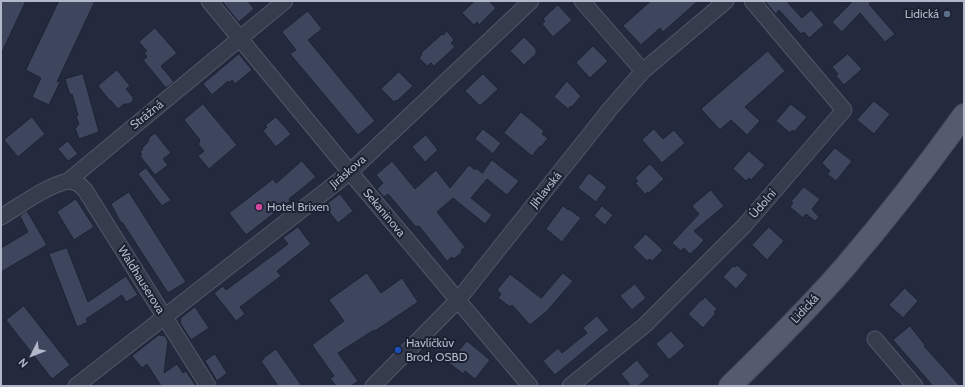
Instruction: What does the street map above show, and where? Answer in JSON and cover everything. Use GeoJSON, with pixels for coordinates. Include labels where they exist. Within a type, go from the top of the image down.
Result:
{"type":"FeatureCollection","features":[{"type":"Feature","properties":{"kind":"main road","name":"Lidická"},"geometry":{"type":"LineString","coordinates":[[730,386],[785,331],[843,268],[940,149],[964,115]]}},
{"type":"Feature","properties":{"kind":"street","name":"Sekaninova"},"geometry":{"type":"LineString","coordinates":[[209,1],[350,172],[530,386]]}},
{"type":"Feature","properties":{"kind":"street","name":"Strážná"},"geometry":{"type":"LineString","coordinates":[[1,217],[51,187],[68,181],[285,1]]}},
{"type":"Feature","properties":{"kind":"street","name":"Jiráskova"},"geometry":{"type":"LineString","coordinates":[[76,386],[350,172],[531,1]]}},
{"type":"Feature","properties":{"kind":"street"},"geometry":{"type":"LineString","coordinates":[[582,1],[643,71]]}},
{"type":"Feature","properties":{"kind":"street","name":"Jihlavská"},"geometry":{"type":"LineString","coordinates":[[373,386],[458,300],[610,109],[643,71],[726,1]]}},
{"type":"Feature","properties":{"kind":"street","name":"Údolní"},"geometry":{"type":"LineString","coordinates":[[570,386],[646,325],[744,226],[844,110],[752,1]]}},
{"type":"Feature","properties":{"kind":"street","name":"Waldhauserova"},"geometry":{"type":"LineString","coordinates":[[68,181],[76,182],[85,190],[208,386]]}},
{"type":"Feature","properties":{"kind":"street"},"geometry":{"type":"LineString","coordinates":[[875,339],[915,386]]}},
{"type":"Feature","properties":{"kind":"building"},"geometry":{"type":"Polygon","coordinates":[[[1,1],[26,1],[1,54],[1,1]]]}},
{"type":"Feature","properties":{"kind":"building"},"geometry":{"type":"Polygon","coordinates":[[[59,1],[95,1],[57,82],[61,80],[49,105],[32,97],[41,78],[26,70],[59,1]]]}},
{"type":"Feature","properties":{"kind":"building"},"geometry":{"type":"Polygon","coordinates":[[[222,1],[248,1],[254,9],[239,22],[222,1]]]}},
{"type":"Feature","properties":{"kind":"building"},"geometry":{"type":"Polygon","coordinates":[[[475,1],[489,1],[496,8],[479,25],[477,22],[474,25],[462,13],[475,1]]]}},
{"type":"Feature","properties":{"kind":"building"},"geometry":{"type":"Polygon","coordinates":[[[651,1],[698,1],[663,32],[660,28],[641,45],[623,26],[651,1]]]}},
{"type":"Feature","properties":{"kind":"building"},"geometry":{"type":"Polygon","coordinates":[[[765,1],[790,1],[788,3],[802,18],[811,10],[824,25],[809,38],[804,32],[801,34],[779,10],[776,14],[765,1]]]}},
{"type":"Feature","properties":{"kind":"building"},"geometry":{"type":"Polygon","coordinates":[[[849,1],[872,1],[869,4],[895,34],[885,42],[860,13],[842,32],[832,22],[851,3],[849,1]]]}},
{"type":"Feature","properties":{"kind":"building"},"geometry":{"type":"Polygon","coordinates":[[[558,5],[572,20],[553,37],[542,24],[545,21],[543,19],[558,5]]]}},
{"type":"Feature","properties":{"kind":"building"},"geometry":{"type":"Polygon","coordinates":[[[308,11],[322,29],[308,40],[375,121],[358,135],[290,54],[296,50],[282,32],[308,11]]]}},
{"type":"Feature","properties":{"kind":"building"},"geometry":{"type":"Polygon","coordinates":[[[155,28],[177,53],[161,66],[174,82],[166,88],[143,60],[147,57],[144,53],[147,51],[139,42],[155,28]]]}},
{"type":"Feature","properties":{"kind":"building"},"geometry":{"type":"Polygon","coordinates":[[[447,31],[454,40],[451,43],[455,47],[434,66],[431,63],[427,66],[419,58],[422,54],[421,53],[447,31]]]}},
{"type":"Feature","properties":{"kind":"building"},"geometry":{"type":"Polygon","coordinates":[[[524,37],[536,49],[536,54],[524,65],[510,51],[524,37]]]}},
{"type":"Feature","properties":{"kind":"building"},"geometry":{"type":"Polygon","coordinates":[[[593,46],[608,61],[590,78],[576,63],[593,46]]]}},
{"type":"Feature","properties":{"kind":"building"},"geometry":{"type":"Polygon","coordinates":[[[768,51],[785,71],[745,107],[760,121],[747,135],[731,120],[720,130],[701,109],[768,51]]]}},
{"type":"Feature","properties":{"kind":"building"},"geometry":{"type":"Polygon","coordinates":[[[239,54],[252,70],[235,84],[232,80],[229,83],[228,81],[212,95],[203,84],[239,54]]]}},
{"type":"Feature","properties":{"kind":"building"},"geometry":{"type":"Polygon","coordinates":[[[848,54],[862,69],[844,85],[836,76],[838,74],[832,67],[848,54]]]}},
{"type":"Feature","properties":{"kind":"building"},"geometry":{"type":"Polygon","coordinates":[[[117,70],[130,86],[126,89],[133,97],[133,101],[129,104],[124,104],[118,109],[98,86],[117,70]]]}},
{"type":"Feature","properties":{"kind":"building"},"geometry":{"type":"Polygon","coordinates":[[[399,72],[413,86],[394,102],[381,89],[399,72]]]}},
{"type":"Feature","properties":{"kind":"building"},"geometry":{"type":"Polygon","coordinates":[[[83,74],[99,132],[79,139],[75,128],[79,124],[76,116],[78,115],[72,94],[70,95],[65,79],[83,74]]]}},
{"type":"Feature","properties":{"kind":"building"},"geometry":{"type":"Polygon","coordinates":[[[483,74],[498,89],[480,106],[465,91],[483,74]]]}},
{"type":"Feature","properties":{"kind":"building"},"geometry":{"type":"Polygon","coordinates":[[[567,81],[581,96],[572,107],[571,106],[568,109],[554,97],[567,81]]]}},
{"type":"Feature","properties":{"kind":"building"},"geometry":{"type":"Polygon","coordinates":[[[874,101],[890,114],[874,134],[857,120],[874,101]]]}},
{"type":"Feature","properties":{"kind":"building"},"geometry":{"type":"Polygon","coordinates":[[[203,104],[237,145],[209,169],[198,156],[204,151],[198,144],[200,140],[184,120],[203,104]]]}},
{"type":"Feature","properties":{"kind":"building"},"geometry":{"type":"Polygon","coordinates":[[[791,104],[807,117],[794,132],[792,130],[790,133],[776,121],[791,104]]]}},
{"type":"Feature","properties":{"kind":"building"},"geometry":{"type":"Polygon","coordinates":[[[521,112],[544,131],[542,134],[548,138],[532,156],[504,133],[521,112]]]}},
{"type":"Feature","properties":{"kind":"building"},"geometry":{"type":"Polygon","coordinates":[[[32,117],[45,134],[18,157],[4,140],[32,117]]]}},
{"type":"Feature","properties":{"kind":"building"},"geometry":{"type":"Polygon","coordinates":[[[276,117],[291,134],[276,147],[263,131],[267,127],[265,126],[276,117]]]}},
{"type":"Feature","properties":{"kind":"building"},"geometry":{"type":"Polygon","coordinates":[[[483,129],[501,143],[493,154],[475,139],[483,129]]]}},
{"type":"Feature","properties":{"kind":"building"},"geometry":{"type":"Polygon","coordinates":[[[654,129],[663,139],[674,130],[685,143],[662,163],[642,140],[654,129]]]}},
{"type":"Feature","properties":{"kind":"building"},"geometry":{"type":"Polygon","coordinates":[[[155,133],[171,153],[163,159],[168,165],[155,175],[140,156],[142,154],[140,152],[148,142],[149,138],[155,133]]]}},
{"type":"Feature","properties":{"kind":"building"},"geometry":{"type":"Polygon","coordinates":[[[426,135],[438,150],[425,162],[412,147],[426,135]]]}},
{"type":"Feature","properties":{"kind":"building"},"geometry":{"type":"Polygon","coordinates":[[[68,141],[78,154],[68,161],[58,149],[68,141]]]}},
{"type":"Feature","properties":{"kind":"building"},"geometry":{"type":"Polygon","coordinates":[[[835,148],[852,161],[836,181],[827,174],[830,171],[822,163],[835,148]]]}},
{"type":"Feature","properties":{"kind":"building"},"geometry":{"type":"Polygon","coordinates":[[[749,151],[765,165],[751,180],[749,178],[746,181],[733,169],[749,151]]]}},
{"type":"Feature","properties":{"kind":"building"},"geometry":{"type":"Polygon","coordinates":[[[492,160],[519,181],[507,195],[487,179],[471,198],[492,215],[485,224],[453,198],[437,212],[465,247],[454,259],[452,257],[447,261],[419,226],[416,227],[388,194],[384,197],[377,189],[383,183],[376,175],[392,161],[415,189],[436,170],[450,188],[469,165],[482,173],[492,160]]]}},
{"type":"Feature","properties":{"kind":"building","name":"Hotel Brixen"},"geometry":{"type":"Polygon","coordinates":[[[302,161],[316,177],[289,199],[290,201],[246,235],[229,213],[273,179],[276,183],[302,161]]]}},
{"type":"Feature","properties":{"kind":"building"},"geometry":{"type":"Polygon","coordinates":[[[650,164],[664,179],[649,193],[648,192],[645,194],[635,183],[638,181],[635,178],[650,164]]]}},
{"type":"Feature","properties":{"kind":"building"},"geometry":{"type":"Polygon","coordinates":[[[146,168],[171,200],[162,206],[138,174],[146,168]]]}},
{"type":"Feature","properties":{"kind":"building"},"geometry":{"type":"Polygon","coordinates":[[[589,173],[607,187],[596,202],[578,188],[589,173]]]}},
{"type":"Feature","properties":{"kind":"building"},"geometry":{"type":"Polygon","coordinates":[[[804,187],[820,199],[812,209],[819,217],[815,221],[806,214],[803,218],[790,207],[793,203],[791,202],[804,187]]]}},
{"type":"Feature","properties":{"kind":"building"},"geometry":{"type":"Polygon","coordinates":[[[711,190],[724,206],[694,231],[704,240],[698,247],[690,254],[684,248],[681,251],[672,243],[699,214],[692,206],[711,190]]]}},
{"type":"Feature","properties":{"kind":"building"},"geometry":{"type":"Polygon","coordinates":[[[129,192],[186,282],[168,293],[122,222],[121,223],[111,204],[129,192]]]}},
{"type":"Feature","properties":{"kind":"building"},"geometry":{"type":"Polygon","coordinates":[[[340,194],[353,211],[338,223],[324,206],[340,194]]]}},
{"type":"Feature","properties":{"kind":"building"},"geometry":{"type":"Polygon","coordinates":[[[76,199],[94,227],[74,240],[57,212],[76,199]]]}},
{"type":"Feature","properties":{"kind":"building"},"geometry":{"type":"Polygon","coordinates":[[[563,206],[581,218],[562,242],[546,229],[563,206]]]}},
{"type":"Feature","properties":{"kind":"building"},"geometry":{"type":"Polygon","coordinates":[[[602,206],[613,215],[605,225],[594,216],[602,206]]]}},
{"type":"Feature","properties":{"kind":"building"},"geometry":{"type":"Polygon","coordinates":[[[27,211],[47,245],[1,272],[1,248],[28,232],[20,216],[27,211]]]}},
{"type":"Feature","properties":{"kind":"building"},"geometry":{"type":"Polygon","coordinates":[[[298,227],[311,244],[277,271],[281,276],[240,307],[245,314],[236,321],[214,293],[223,286],[226,290],[288,244],[283,238],[298,227]]]}},
{"type":"Feature","properties":{"kind":"building"},"geometry":{"type":"Polygon","coordinates":[[[769,227],[784,241],[767,260],[752,245],[769,227]]]}},
{"type":"Feature","properties":{"kind":"building"},"geometry":{"type":"Polygon","coordinates":[[[646,234],[663,250],[652,261],[650,259],[647,261],[633,247],[646,234]]]}},
{"type":"Feature","properties":{"kind":"building"},"geometry":{"type":"Polygon","coordinates":[[[67,248],[88,302],[126,276],[138,295],[126,302],[122,295],[86,319],[88,322],[77,327],[49,254],[67,248]]]}},
{"type":"Feature","properties":{"kind":"building"},"geometry":{"type":"Polygon","coordinates":[[[737,265],[748,275],[736,289],[723,277],[733,266],[735,267],[737,265]]]}},
{"type":"Feature","properties":{"kind":"building"},"geometry":{"type":"Polygon","coordinates":[[[367,273],[381,293],[402,278],[418,302],[375,331],[374,330],[338,353],[358,381],[351,386],[336,386],[330,378],[334,376],[312,345],[344,321],[329,300],[367,273]]]}},
{"type":"Feature","properties":{"kind":"building"},"geometry":{"type":"Polygon","coordinates":[[[563,273],[573,281],[547,311],[530,325],[512,305],[510,307],[498,298],[501,294],[497,290],[510,274],[541,298],[563,273]]]}},
{"type":"Feature","properties":{"kind":"building"},"geometry":{"type":"Polygon","coordinates":[[[635,284],[646,298],[632,310],[620,296],[635,284]]]}},
{"type":"Feature","properties":{"kind":"building"},"geometry":{"type":"Polygon","coordinates":[[[905,288],[918,301],[903,318],[889,305],[905,288]]]}},
{"type":"Feature","properties":{"kind":"building"},"geometry":{"type":"Polygon","coordinates":[[[705,297],[717,309],[714,312],[716,313],[703,328],[688,314],[705,297]]]}},
{"type":"Feature","properties":{"kind":"building"},"geometry":{"type":"Polygon","coordinates":[[[24,306],[70,365],[52,379],[6,320],[24,306]]]}},
{"type":"Feature","properties":{"kind":"building"},"geometry":{"type":"Polygon","coordinates":[[[195,307],[209,328],[191,340],[180,323],[181,318],[195,307]]]}},
{"type":"Feature","properties":{"kind":"building"},"geometry":{"type":"Polygon","coordinates":[[[597,316],[609,330],[555,375],[543,361],[558,348],[562,353],[587,333],[583,328],[597,316]]]}},
{"type":"Feature","properties":{"kind":"building"},"geometry":{"type":"Polygon","coordinates":[[[910,326],[925,345],[924,346],[960,386],[933,386],[893,340],[910,326]]]}},
{"type":"Feature","properties":{"kind":"building"},"geometry":{"type":"Polygon","coordinates":[[[671,331],[685,346],[669,360],[656,344],[671,331]]]}},
{"type":"Feature","properties":{"kind":"building"},"geometry":{"type":"Polygon","coordinates":[[[159,335],[165,336],[168,341],[164,373],[177,364],[183,373],[186,371],[196,386],[161,386],[147,364],[142,368],[132,356],[159,335]]]}},
{"type":"Feature","properties":{"kind":"building"},"geometry":{"type":"Polygon","coordinates":[[[467,341],[490,360],[475,379],[465,371],[463,374],[449,363],[467,341]]]}},
{"type":"Feature","properties":{"kind":"building"},"geometry":{"type":"Polygon","coordinates":[[[276,349],[302,386],[278,386],[261,361],[276,349]]]}},
{"type":"Feature","properties":{"kind":"building"},"geometry":{"type":"Polygon","coordinates":[[[215,354],[227,373],[217,381],[205,361],[215,354]]]}},
{"type":"Feature","properties":{"kind":"building"},"geometry":{"type":"Polygon","coordinates":[[[637,360],[650,376],[638,386],[631,386],[621,374],[637,360]]]}},
{"type":"Feature","properties":{"kind":"place","name":"Lidická"},"geometry":{"type":"Point","coordinates":[947,14]}},
{"type":"Feature","properties":{"kind":"place","name":"Hotel Brixen"},"geometry":{"type":"Point","coordinates":[259,207]}},
{"type":"Feature","properties":{"kind":"place","name":"Havlíčkův Brod, OSBD"},"geometry":{"type":"Point","coordinates":[398,350]}}]}
